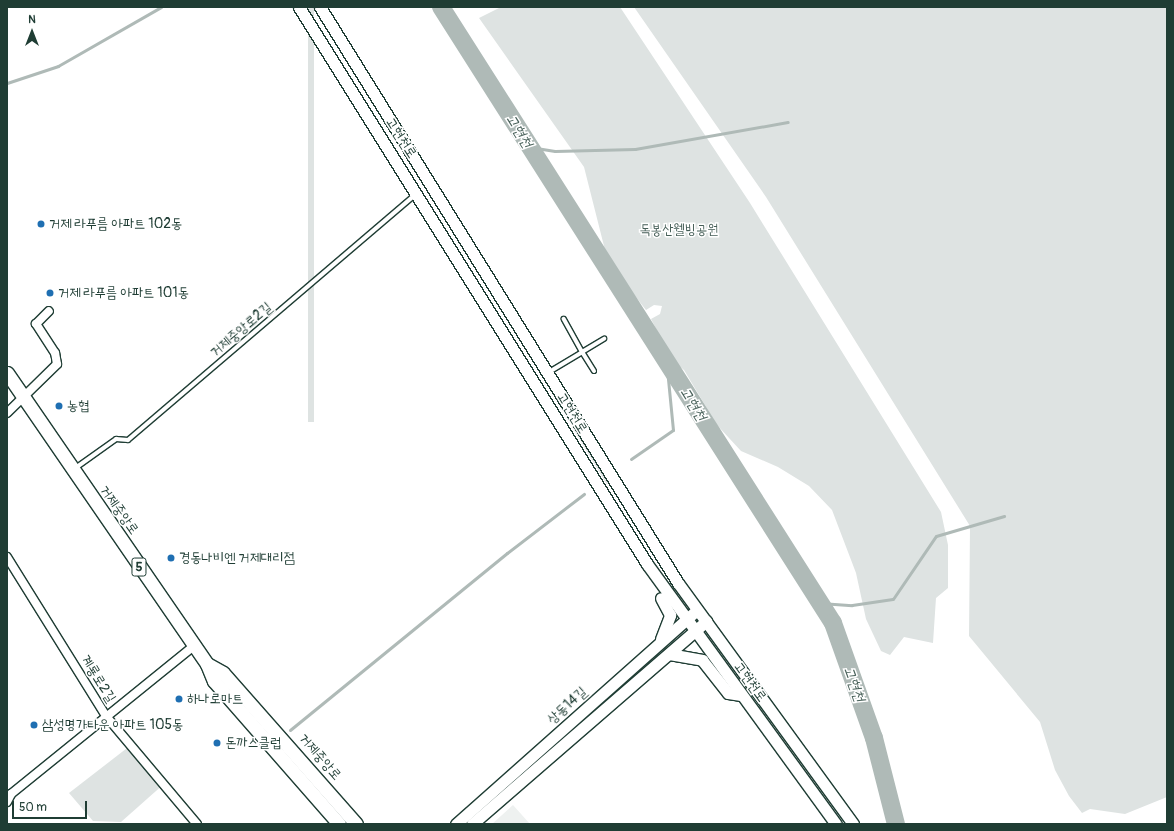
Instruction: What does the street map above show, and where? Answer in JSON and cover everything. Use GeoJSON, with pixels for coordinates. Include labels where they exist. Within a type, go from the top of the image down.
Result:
{"type":"FeatureCollection","features":[{"type":"Feature","properties":{"kind":"main road","name":"거제중앙로"},"geometry":{"type":"LineString","coordinates":[[7,373],[72,471],[207,664],[214,681],[336,822]]}},
{"type":"Feature","properties":{"kind":"main road","name":"거제중앙로"},"geometry":{"type":"LineString","coordinates":[[207,664],[223,673],[356,824]]}},
{"type":"Feature","properties":{"kind":"street","name":"고현천로"},"geometry":{"type":"LineString","coordinates":[[299,7],[418,192],[647,564],[685,621],[836,824]]}},
{"type":"Feature","properties":{"kind":"street","name":"고현천로"},"geometry":{"type":"LineString","coordinates":[[320,7],[697,610],[853,824]]}},
{"type":"Feature","properties":{"kind":"street"},"geometry":{"type":"LineString","coordinates":[[7,413],[57,364],[55,353],[36,324],[49,311]]}},
{"type":"Feature","properties":{"kind":"street","name":"계룡로2길"},"geometry":{"type":"LineString","coordinates":[[7,557],[106,716],[197,824]]}},
{"type":"Feature","properties":{"kind":"street"},"geometry":{"type":"LineString","coordinates":[[647,564],[648,576],[670,615],[660,643]]}},
{"type":"Feature","properties":{"kind":"street","name":"상동14길"},"geometry":{"type":"LineString","coordinates":[[456,824],[697,610]]}},
{"type":"Feature","properties":{"kind":"street","name":"상동14길"},"geometry":{"type":"LineString","coordinates":[[472,824],[706,621]]}},
{"type":"Feature","properties":{"kind":"street"},"geometry":{"type":"LineString","coordinates":[[7,802],[9,792],[194,646]]}},
{"type":"Feature","properties":{"kind":"street"},"geometry":{"type":"LineString","coordinates":[[669,654],[702,660],[728,693],[741,695]]}},
{"type":"Feature","properties":{"kind":"lane","name":"거제중앙로2길"},"geometry":{"type":"LineString","coordinates":[[72,471],[116,439],[128,440],[418,192]]}},
{"type":"Feature","properties":{"kind":"lane"},"geometry":{"type":"LineString","coordinates":[[564,319],[594,371]]}},
{"type":"Feature","properties":{"kind":"lane"},"geometry":{"type":"LineString","coordinates":[[549,372],[604,340]]}},
{"type":"Feature","properties":{"kind":"shaded area"},"geometry":{"type":"Polygon","coordinates":[[[513,805],[530,824],[492,824],[513,805]]]}},
{"type":"Feature","properties":{"kind":"green space"},"geometry":{"type":"Polygon","coordinates":[[[308,7],[314,7],[314,422],[308,422],[308,7]]]}},
{"type":"Feature","properties":{"kind":"green space","name":"독봉산웰빙공원"},"geometry":{"type":"Polygon","coordinates":[[[501,7],[620,7],[750,203],[941,512],[948,545],[948,588],[936,598],[933,643],[904,637],[890,655],[881,651],[866,619],[856,573],[832,510],[809,486],[778,467],[741,451],[717,425],[684,370],[672,360],[651,319],[660,314],[662,306],[654,305],[646,310],[621,278],[605,250],[584,167],[479,18],[501,7]]]}},
{"type":"Feature","properties":{"kind":"green space"},"geometry":{"type":"Polygon","coordinates":[[[634,7],[1167,7],[1167,797],[1125,814],[1090,809],[1082,813],[1069,796],[1055,770],[1040,722],[969,636],[970,526],[766,197],[634,7]]]}},
{"type":"Feature","properties":{"kind":"green space"},"geometry":{"type":"Polygon","coordinates":[[[556,392],[610,482],[607,484],[553,394],[556,392]]]}},
{"type":"Feature","properties":{"kind":"green space"},"geometry":{"type":"Polygon","coordinates":[[[131,745],[165,783],[121,822],[93,821],[69,793],[131,745]]]}},
{"type":"Feature","properties":{"kind":"waterway"},"geometry":{"type":"LineString","coordinates":[[7,83],[58,66],[161,7]]}},
{"type":"Feature","properties":{"kind":"waterway","name":"고현천"},"geometry":{"type":"LineString","coordinates":[[441,7],[833,623],[874,738],[896,824]]}},
{"type":"Feature","properties":{"kind":"waterway"},"geometry":{"type":"LineString","coordinates":[[530,147],[555,151],[635,149],[788,122]]}},
{"type":"Feature","properties":{"kind":"waterway"},"geometry":{"type":"LineString","coordinates":[[631,459],[673,430],[666,359]]}},
{"type":"Feature","properties":{"kind":"waterway"},"geometry":{"type":"LineString","coordinates":[[290,730],[507,553],[584,494]]}},
{"type":"Feature","properties":{"kind":"waterway"},"geometry":{"type":"LineString","coordinates":[[820,603],[852,605],[893,599],[936,536],[1004,516]]}},
{"type":"Feature","properties":{"kind":"place","name":"거제 라푸름 아파트 102동"},"geometry":{"type":"Point","coordinates":[41,224]}},
{"type":"Feature","properties":{"kind":"place","name":"거제 라푸름 아파트 101동"},"geometry":{"type":"Point","coordinates":[50,293]}},
{"type":"Feature","properties":{"kind":"place","name":"농협"},"geometry":{"type":"Point","coordinates":[59,406]}},
{"type":"Feature","properties":{"kind":"place","name":"경동나비엔 거제대리점"},"geometry":{"type":"Point","coordinates":[171,558]}},
{"type":"Feature","properties":{"kind":"place","name":"하나로마트"},"geometry":{"type":"Point","coordinates":[179,699]}},
{"type":"Feature","properties":{"kind":"place","name":"삼성명가타운 아파트 105동"},"geometry":{"type":"Point","coordinates":[34,725]}},
{"type":"Feature","properties":{"kind":"place","name":"돈까스클럽"},"geometry":{"type":"Point","coordinates":[217,743]}}]}
